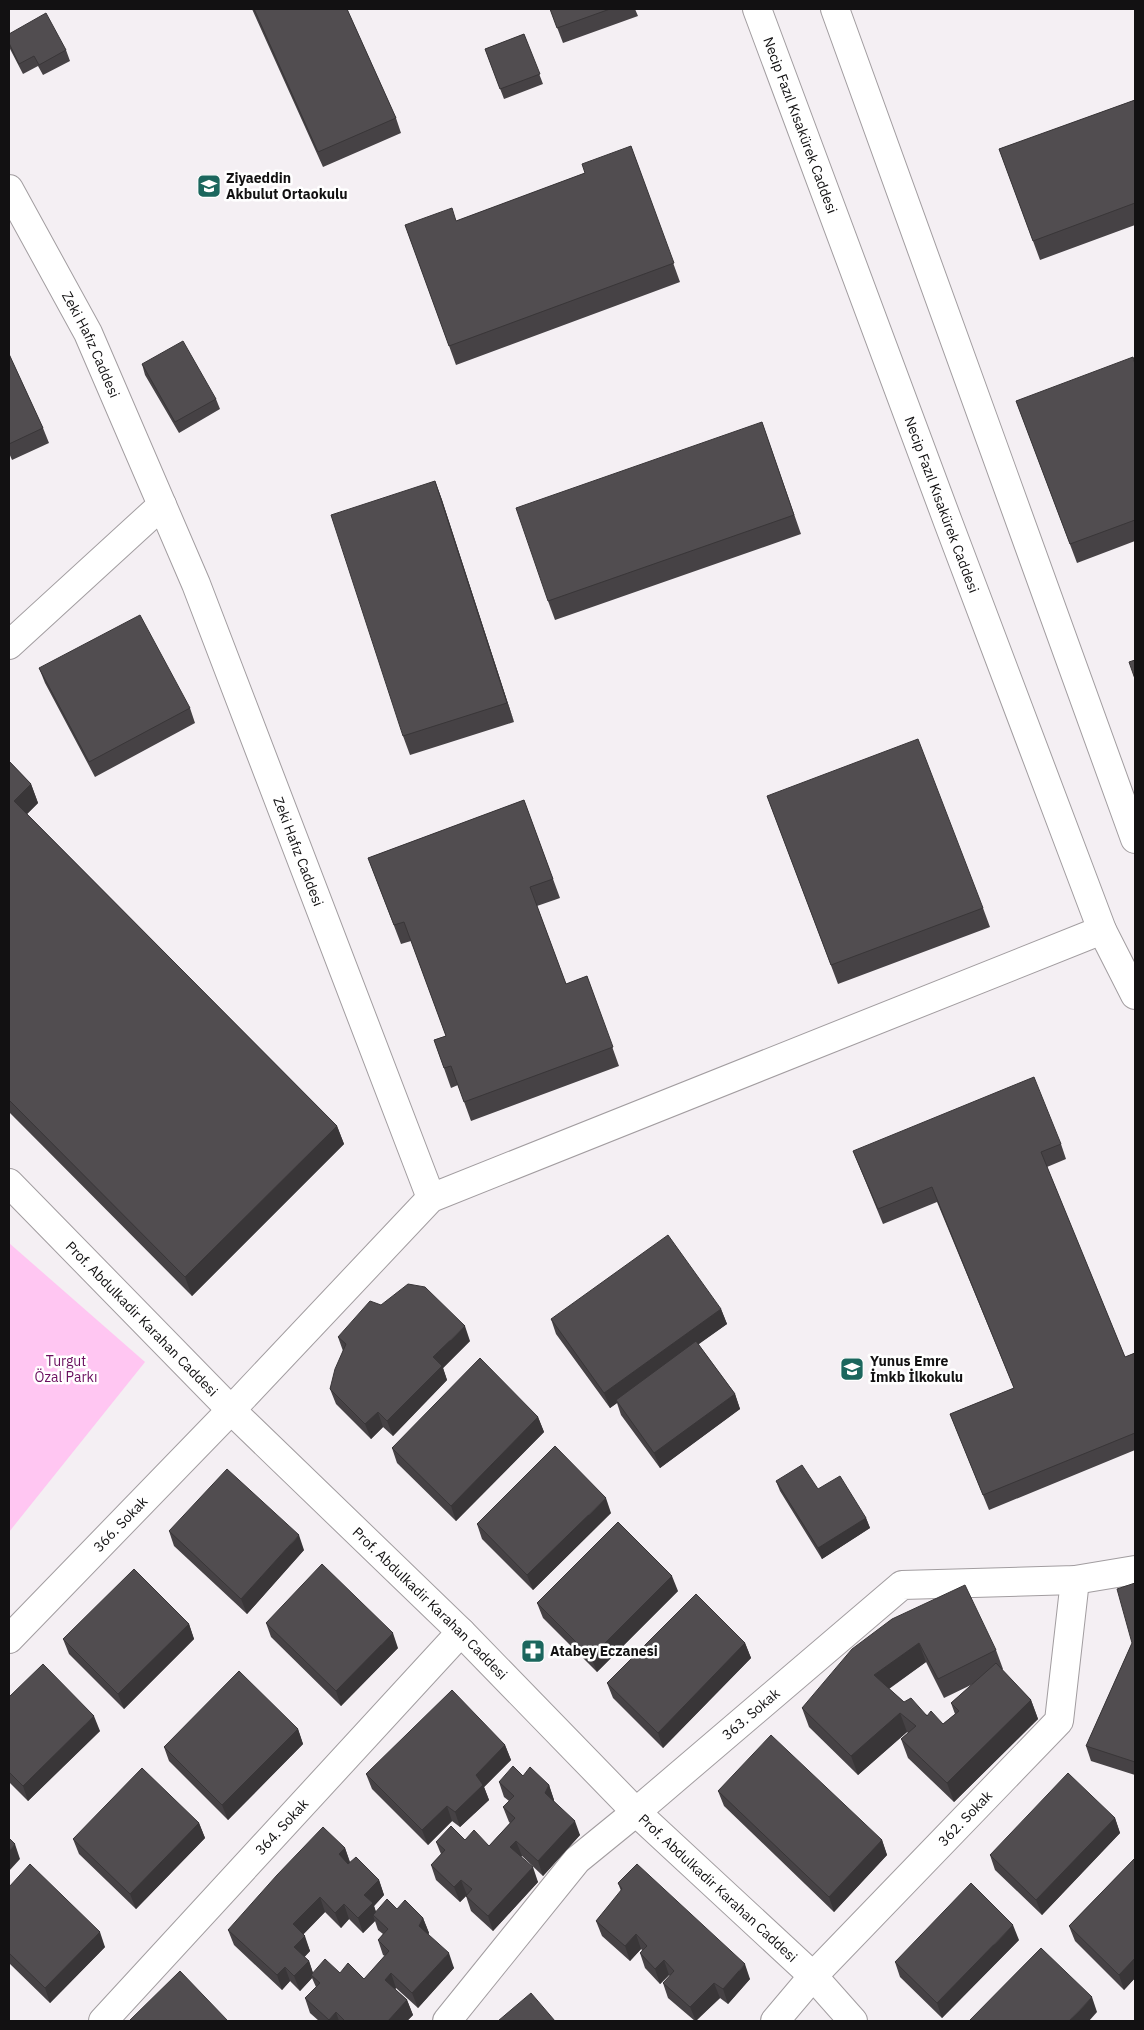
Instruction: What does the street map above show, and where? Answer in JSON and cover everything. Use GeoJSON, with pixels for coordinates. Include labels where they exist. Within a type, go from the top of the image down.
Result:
{"type":"FeatureCollection","features":[{"type":"Feature","properties":{"kind":"street","name":"Necip Fazıl Kısakürek Caddesi"},"geometry":{"type":"LineString","coordinates":[[757,9],[1102,930],[1135,995]]}},
{"type":"Feature","properties":{"kind":"street"},"geometry":{"type":"LineString","coordinates":[[835,9],[1135,839]]}},
{"type":"Feature","properties":{"kind":"street","name":"Zeki Hafız Caddesi"},"geometry":{"type":"LineString","coordinates":[[9,189],[88,333],[196,584],[431,1198]]}},
{"type":"Feature","properties":{"kind":"street"},"geometry":{"type":"LineString","coordinates":[[9,645],[162,505]]}},
{"type":"Feature","properties":{"kind":"street"},"geometry":{"type":"LineString","coordinates":[[431,1198],[1102,930]]}},
{"type":"Feature","properties":{"kind":"street","name":"Prof. Abdulkadir Karahan Caddesi"},"geometry":{"type":"LineString","coordinates":[[9,1183],[231,1410],[462,1632],[636,1812],[813,1976],[853,2021]]}},
{"type":"Feature","properties":{"kind":"street","name":"366. Sokak"},"geometry":{"type":"LineString","coordinates":[[9,1639],[231,1410],[431,1198]]}},
{"type":"Feature","properties":{"kind":"street","name":"363. Sokak"},"geometry":{"type":"LineString","coordinates":[[448,2021],[577,1860],[902,1585],[1075,1580],[1135,1570]]}},
{"type":"Feature","properties":{"kind":"street","name":"362. Sokak"},"geometry":{"type":"LineString","coordinates":[[775,2021],[813,1976],[1059,1721],[1075,1580]]}},
{"type":"Feature","properties":{"kind":"street","name":"364. Sokak"},"geometry":{"type":"LineString","coordinates":[[103,2021],[462,1632]]}},
{"type":"Feature","properties":{"kind":"green space","name":"Turgut Özal Parkı"},"geometry":{"type":"Polygon","coordinates":[[[9,1243],[145,1362],[9,1532],[9,1243]]]}},
{"type":"Feature","properties":{"kind":"building"},"geometry":{"type":"Polygon","coordinates":[[[254,9],[347,9],[396,118],[318,152],[254,9]]]}},
{"type":"Feature","properties":{"kind":"building"},"geometry":{"type":"Polygon","coordinates":[[[550,9],[610,9],[557,28],[550,9]]]}},
{"type":"Feature","properties":{"kind":"building"},"geometry":{"type":"Polygon","coordinates":[[[46,13],[66,50],[39,65],[34,56],[19,64],[9,43],[9,34],[46,13]]]}},
{"type":"Feature","properties":{"kind":"building"},"geometry":{"type":"Polygon","coordinates":[[[524,34],[540,74],[500,89],[485,49],[524,34]]]}},
{"type":"Feature","properties":{"kind":"building"},"geometry":{"type":"Polygon","coordinates":[[[1135,100],[1135,203],[1033,241],[999,149],[1135,100]]]}},
{"type":"Feature","properties":{"kind":"building"},"geometry":{"type":"Polygon","coordinates":[[[631,146],[674,263],[449,346],[405,225],[452,208],[456,221],[585,173],[582,164],[631,146]]]}},
{"type":"Feature","properties":{"kind":"building"},"geometry":{"type":"Polygon","coordinates":[[[183,341],[216,399],[175,422],[142,364],[183,341]]]}},
{"type":"Feature","properties":{"kind":"building"},"geometry":{"type":"Polygon","coordinates":[[[9,354],[43,428],[9,444],[9,354]]]}},
{"type":"Feature","properties":{"kind":"building"},"geometry":{"type":"Polygon","coordinates":[[[1133,357],[1135,364],[1135,520],[1070,544],[1016,401],[1133,357]]]}},
{"type":"Feature","properties":{"kind":"building"},"geometry":{"type":"Polygon","coordinates":[[[762,422],[794,515],[548,601],[516,508],[762,422]]]}},
{"type":"Feature","properties":{"kind":"building"},"geometry":{"type":"Polygon","coordinates":[[[435,481],[507,703],[403,736],[331,515],[435,481]]]}},
{"type":"Feature","properties":{"kind":"building"},"geometry":{"type":"Polygon","coordinates":[[[140,615],[190,708],[89,762],[39,668],[140,615]]]}},
{"type":"Feature","properties":{"kind":"building"},"geometry":{"type":"Polygon","coordinates":[[[1135,660],[1135,679],[1129,662],[1135,660]]]}},
{"type":"Feature","properties":{"kind":"building"},"geometry":{"type":"Polygon","coordinates":[[[918,739],[983,908],[831,965],[767,796],[918,739]]]}},
{"type":"Feature","properties":{"kind":"building"},"geometry":{"type":"Polygon","coordinates":[[[9,761],[31,784],[14,801],[337,1126],[185,1277],[9,1100],[9,761]]]}},
{"type":"Feature","properties":{"kind":"building"},"geometry":{"type":"Polygon","coordinates":[[[524,800],[553,879],[530,887],[566,984],[587,976],[613,1047],[464,1102],[451,1066],[444,1068],[434,1040],[446,1036],[404,922],[394,925],[368,858],[524,800]]]}},
{"type":"Feature","properties":{"kind":"building"},"geometry":{"type":"Polygon","coordinates":[[[1034,1077],[1061,1144],[1041,1152],[1125,1357],[1135,1353],[1135,1433],[983,1495],[950,1414],[1014,1388],[932,1187],[878,1209],[853,1151],[1034,1077]]]}},
{"type":"Feature","properties":{"kind":"building"},"geometry":{"type":"Polygon","coordinates":[[[668,1235],[721,1309],[604,1393],[551,1319],[668,1235]]]}},
{"type":"Feature","properties":{"kind":"building"},"geometry":{"type":"Polygon","coordinates":[[[408,1284],[425,1287],[465,1326],[433,1357],[442,1366],[387,1421],[378,1412],[365,1424],[330,1389],[335,1369],[346,1344],[338,1337],[370,1301],[381,1305],[408,1284]]]}},
{"type":"Feature","properties":{"kind":"building"},"geometry":{"type":"Polygon","coordinates":[[[696,1341],[735,1394],[654,1453],[616,1400],[696,1341]]]}},
{"type":"Feature","properties":{"kind":"building"},"geometry":{"type":"Polygon","coordinates":[[[480,1358],[538,1417],[451,1506],[392,1448],[480,1358]]]}},
{"type":"Feature","properties":{"kind":"building"},"geometry":{"type":"Polygon","coordinates":[[[555,1446],[606,1498],[527,1575],[477,1524],[555,1446]]]}},
{"type":"Feature","properties":{"kind":"building"},"geometry":{"type":"Polygon","coordinates":[[[802,1465],[818,1489],[840,1476],[866,1518],[818,1548],[776,1481],[802,1465]]]}},
{"type":"Feature","properties":{"kind":"building"},"geometry":{"type":"Polygon","coordinates":[[[227,1469],[299,1535],[241,1599],[169,1531],[227,1469]]]}},
{"type":"Feature","properties":{"kind":"building"},"geometry":{"type":"Polygon","coordinates":[[[618,1522],[672,1576],[591,1657],[537,1603],[618,1522]]]}},
{"type":"Feature","properties":{"kind":"building"},"geometry":{"type":"Polygon","coordinates":[[[322,1564],[393,1633],[336,1691],[266,1623],[322,1564]]]}},
{"type":"Feature","properties":{"kind":"building"},"geometry":{"type":"Polygon","coordinates":[[[134,1569],[189,1624],[118,1694],[63,1639],[134,1569]]]}},
{"type":"Feature","properties":{"kind":"building"},"geometry":{"type":"Polygon","coordinates":[[[1135,1583],[1135,1762],[1086,1746],[1132,1643],[1117,1589],[1135,1583]]]}},
{"type":"Feature","properties":{"kind":"building"},"geometry":{"type":"Polygon","coordinates":[[[965,1585],[996,1650],[938,1679],[919,1643],[874,1675],[904,1702],[911,1698],[927,1716],[931,1711],[943,1724],[959,1711],[951,1703],[996,1663],[1031,1700],[947,1783],[901,1739],[916,1726],[900,1713],[851,1756],[802,1708],[852,1649],[892,1619],[965,1585]]]}},
{"type":"Feature","properties":{"kind":"building"},"geometry":{"type":"Polygon","coordinates":[[[696,1594],[745,1643],[658,1733],[607,1683],[696,1594]]]}},
{"type":"Feature","properties":{"kind":"building"},"geometry":{"type":"Polygon","coordinates":[[[43,1664],[94,1716],[23,1786],[9,1772],[9,1697],[43,1664]]]}},
{"type":"Feature","properties":{"kind":"building"},"geometry":{"type":"Polygon","coordinates":[[[239,1671],[298,1729],[222,1805],[164,1747],[239,1671]]]}},
{"type":"Feature","properties":{"kind":"building"},"geometry":{"type":"Polygon","coordinates":[[[452,1690],[505,1745],[476,1775],[483,1785],[455,1812],[447,1806],[422,1830],[366,1774],[452,1690]]]}},
{"type":"Feature","properties":{"kind":"building"},"geometry":{"type":"Polygon","coordinates":[[[771,1735],[882,1840],[829,1897],[718,1791],[771,1735]]]}},
{"type":"Feature","properties":{"kind":"building"},"geometry":{"type":"Polygon","coordinates":[[[513,1766],[523,1776],[530,1767],[549,1785],[545,1793],[575,1821],[538,1861],[516,1841],[510,1847],[533,1867],[488,1916],[466,1896],[472,1889],[461,1880],[454,1887],[431,1865],[445,1850],[436,1842],[451,1826],[465,1840],[474,1830],[489,1846],[515,1818],[503,1807],[514,1796],[499,1782],[513,1766]]]}},
{"type":"Feature","properties":{"kind":"building"},"geometry":{"type":"Polygon","coordinates":[[[142,1768],[199,1823],[130,1894],[73,1839],[142,1768]]]}},
{"type":"Feature","properties":{"kind":"building"},"geometry":{"type":"Polygon","coordinates":[[[1068,1773],[1115,1818],[1036,1900],[990,1855],[1068,1773]]]}},
{"type":"Feature","properties":{"kind":"building"},"geometry":{"type":"Polygon","coordinates":[[[323,1827],[345,1848],[339,1854],[348,1864],[356,1857],[379,1880],[364,1895],[373,1903],[358,1918],[344,1904],[335,1913],[320,1897],[293,1924],[305,1936],[294,1947],[309,1961],[294,1976],[285,1967],[277,1975],[228,1930],[323,1827]]]}},
{"type":"Feature","properties":{"kind":"building"},"geometry":{"type":"Polygon","coordinates":[[[9,1838],[15,1844],[9,1851],[9,1838]]]}},
{"type":"Feature","properties":{"kind":"building"},"geometry":{"type":"Polygon","coordinates":[[[1135,1858],[1135,1958],[1119,1975],[1069,1926],[1135,1858]]]}},
{"type":"Feature","properties":{"kind":"building"},"geometry":{"type":"Polygon","coordinates":[[[30,1864],[100,1932],[45,1988],[9,1953],[9,1887],[30,1864]]]}},
{"type":"Feature","properties":{"kind":"building"},"geometry":{"type":"Polygon","coordinates":[[[637,1864],[745,1964],[723,1989],[714,1983],[690,2007],[663,1983],[674,1971],[664,1960],[655,1969],[640,1953],[647,1946],[636,1934],[625,1946],[596,1921],[622,1889],[618,1883],[637,1864]]]}},
{"type":"Feature","properties":{"kind":"building"},"geometry":{"type":"Polygon","coordinates":[[[971,1883],[1013,1925],[937,2003],[895,1962],[971,1883]]]}},
{"type":"Feature","properties":{"kind":"building"},"geometry":{"type":"Polygon","coordinates":[[[387,1899],[397,1909],[405,1900],[423,1918],[419,1926],[449,1953],[412,1993],[391,1973],[385,1980],[407,2000],[388,2021],[345,2021],[336,2012],[329,2020],[305,1998],[320,1983],[311,1975],[325,1959],[340,1973],[348,1963],[364,1979],[389,1951],[378,1940],[388,1929],[373,1915],[387,1899]]]}},
{"type":"Feature","properties":{"kind":"building"},"geometry":{"type":"Polygon","coordinates":[[[1041,1948],[1092,1997],[1069,2021],[969,2021],[1041,1948]]]}},
{"type":"Feature","properties":{"kind":"building"},"geometry":{"type":"Polygon","coordinates":[[[180,1971],[228,2021],[129,2021],[180,1971]]]}},
{"type":"Feature","properties":{"kind":"building"},"geometry":{"type":"Polygon","coordinates":[[[531,1993],[555,2021],[498,2021],[531,1993]]]}},
{"type":"Feature","properties":{"kind":"place","name":"Ziyaeddin Akbulut Ortaokulu"},"geometry":{"type":"Point","coordinates":[209,186]}},
{"type":"Feature","properties":{"kind":"place","name":"Yunus Emre İmkb İlkokulu"},"geometry":{"type":"Point","coordinates":[852,1369]}},
{"type":"Feature","properties":{"kind":"place","name":"Atabey Eczanesi"},"geometry":{"type":"Point","coordinates":[533,1651]}}]}
